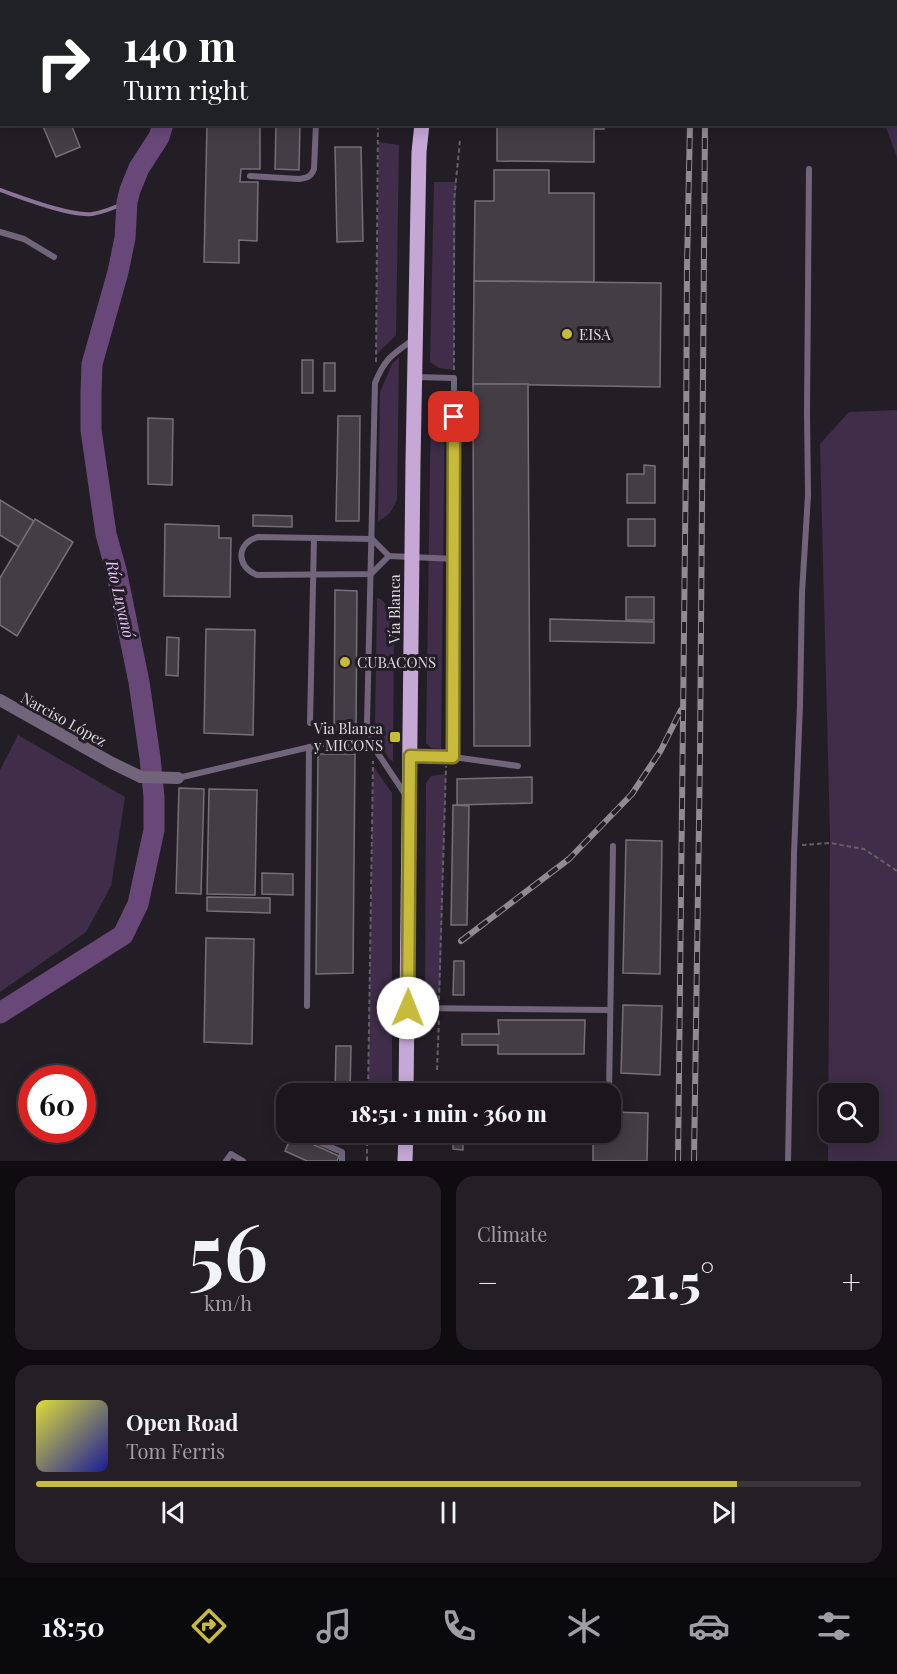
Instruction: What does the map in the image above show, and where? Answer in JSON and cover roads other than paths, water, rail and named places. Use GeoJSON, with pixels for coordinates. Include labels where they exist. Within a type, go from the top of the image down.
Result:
{"type":"FeatureCollection","features":[{"type":"Feature","properties":{"kind":"main road","name":"Vía Blanca"},"geometry":{"type":"LineString","coordinates":[[406,1083],[414,339],[419,152],[422,126]]}},
{"type":"Feature","properties":{"kind":"main road"},"geometry":{"type":"LineString","coordinates":[[405,1161],[406,1143]]}},
{"type":"Feature","properties":{"kind":"street","name":"Narciso López"},"geometry":{"type":"LineString","coordinates":[[0,700],[141,777],[178,778]]}},
{"type":"Feature","properties":{"kind":"lane"},"geometry":{"type":"LineString","coordinates":[[250,176],[307,178],[314,169],[316,126]]}},
{"type":"Feature","properties":{"kind":"lane"},"geometry":{"type":"LineString","coordinates":[[788,1161],[794,845],[802,593],[808,495],[809,169]]}},
{"type":"Feature","properties":{"kind":"lane"},"geometry":{"type":"LineString","coordinates":[[0,232],[24,239],[54,257]]}},
{"type":"Feature","properties":{"kind":"lane"},"geometry":{"type":"LineString","coordinates":[[410,800],[373,746],[367,723],[375,383],[381,367],[392,354],[414,339]]}},
{"type":"Feature","properties":{"kind":"lane"},"geometry":{"type":"LineString","coordinates":[[414,377],[454,378],[455,559],[450,757]]}},
{"type":"Feature","properties":{"kind":"lane"},"geometry":{"type":"LineString","coordinates":[[389,556],[371,574],[257,574],[247,569],[241,558],[243,547],[247,542],[258,537],[372,539],[389,556],[455,559]]}},
{"type":"Feature","properties":{"kind":"lane"},"geometry":{"type":"LineString","coordinates":[[310,723],[314,538]]}},
{"type":"Feature","properties":{"kind":"lane"},"geometry":{"type":"LineString","coordinates":[[178,778],[327,743],[373,746]]}},
{"type":"Feature","properties":{"kind":"lane"},"geometry":{"type":"LineString","coordinates":[[306,1006],[309,747]]}},
{"type":"Feature","properties":{"kind":"lane"},"geometry":{"type":"LineString","coordinates":[[410,756],[450,757],[518,766]]}},
{"type":"Feature","properties":{"kind":"lane"},"geometry":{"type":"LineString","coordinates":[[609,1083],[613,846]]}},
{"type":"Feature","properties":{"kind":"lane"},"geometry":{"type":"LineString","coordinates":[[408,1008],[610,1010]]}},
{"type":"Feature","properties":{"kind":"lane"},"geometry":{"type":"LineString","coordinates":[[321,1143],[342,1152],[342,1161]]}},
{"type":"Feature","properties":{"kind":"lane"},"geometry":{"type":"LineString","coordinates":[[226,1161],[231,1154],[243,1161]]}},
{"type":"Feature","properties":{"kind":"waterway","name":"Río Luyanó"},"geometry":{"type":"LineString","coordinates":[[0,1013],[123,935],[138,904],[154,830],[154,797],[150,758],[139,682],[116,570],[106,534],[91,430],[91,393],[92,364],[118,272],[125,238],[130,190],[139,168],[159,137],[162,126]]}},
{"type":"Feature","properties":{"kind":"waterway"},"geometry":{"type":"LineString","coordinates":[[0,190],[46,206],[82,214],[101,212],[127,202]]}},
{"type":"Feature","properties":{"kind":"railway"},"geometry":{"type":"LineString","coordinates":[[678,1161],[690,126]]}},
{"type":"Feature","properties":{"kind":"railway"},"geometry":{"type":"LineString","coordinates":[[694,1161],[705,126]]}},
{"type":"Feature","properties":{"kind":"railway"},"geometry":{"type":"LineString","coordinates":[[461,941],[569,859],[632,794],[661,750],[681,710]]}},
{"type":"Feature","properties":{"kind":"place","name":"EISA"},"geometry":{"type":"Point","coordinates":[567,334]}},
{"type":"Feature","properties":{"kind":"place","name":"CUBACONS"},"geometry":{"type":"Point","coordinates":[345,662]}},
{"type":"Feature","properties":{"kind":"place","name":"Via Blanca y MICONS"},"geometry":{"type":"Point","coordinates":[395,737]}}]}
